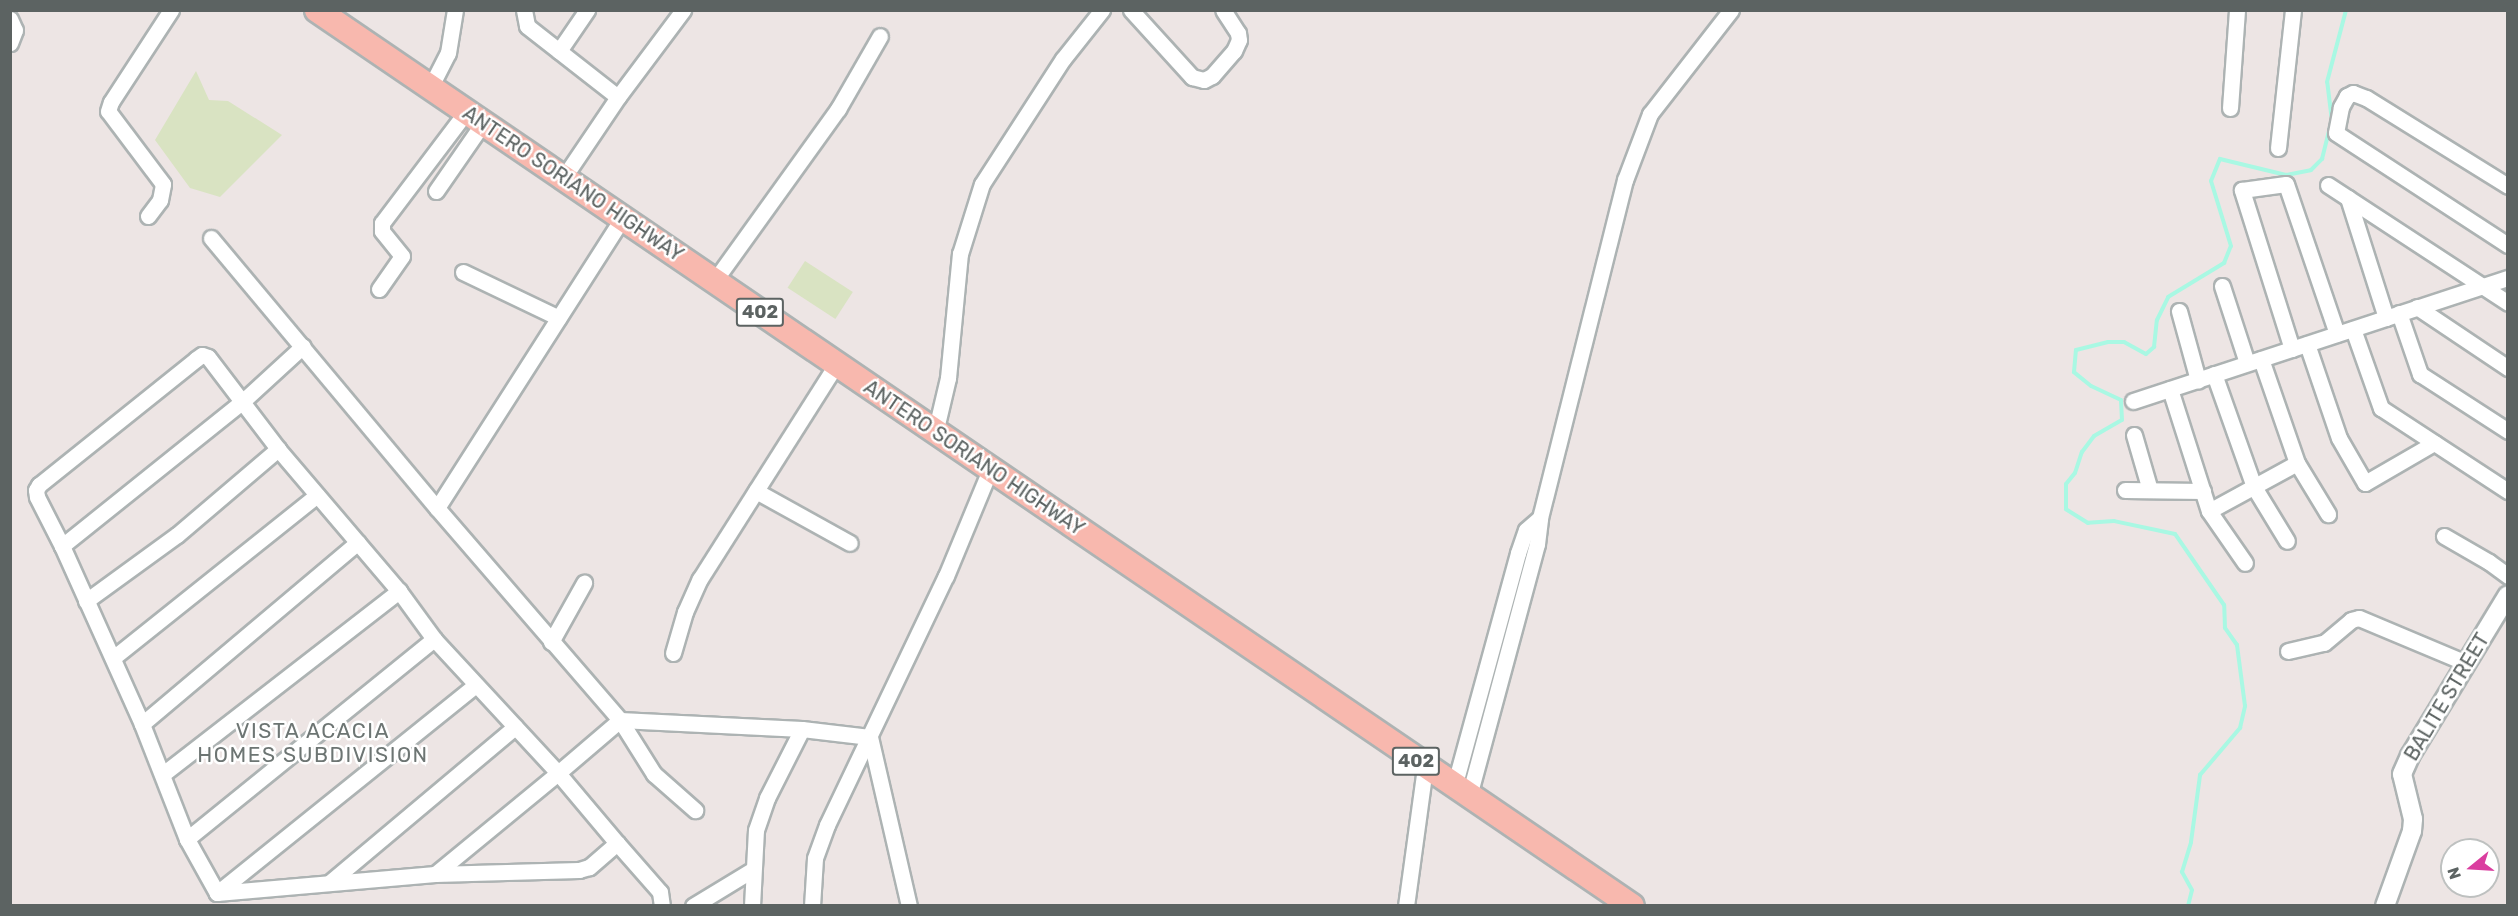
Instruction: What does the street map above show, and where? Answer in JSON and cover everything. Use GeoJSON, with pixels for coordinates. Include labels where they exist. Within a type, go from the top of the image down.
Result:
{"type":"FeatureCollection","features":[{"type":"Feature","properties":{"kind":"main road","name":"ANTERO SORIANO HIGHWAY"},"geometry":{"type":"LineString","coordinates":[[317,10],[623,217],[935,433],[1204,612],[1425,767],[1632,906]]}},
{"type":"Feature","properties":{"kind":"street"},"geometry":{"type":"LineString","coordinates":[[148,216],[160,200],[163,184],[108,111],[111,102],[171,10]]}},
{"type":"Feature","properties":{"kind":"street"},"geometry":{"type":"LineString","coordinates":[[430,88],[448,53],[455,10]]}},
{"type":"Feature","properties":{"kind":"street"},"geometry":{"type":"LineString","coordinates":[[524,10],[527,26],[618,97]]}},
{"type":"Feature","properties":{"kind":"street"},"geometry":{"type":"LineString","coordinates":[[559,51],[587,10]]}},
{"type":"Feature","properties":{"kind":"street"},"geometry":{"type":"LineString","coordinates":[[564,177],[618,97],[683,10]]}},
{"type":"Feature","properties":{"kind":"street"},"geometry":{"type":"LineString","coordinates":[[935,433],[948,378],[955,282],[960,254],[982,184],[1064,59],[1102,10]]}},
{"type":"Feature","properties":{"kind":"street"},"geometry":{"type":"LineString","coordinates":[[1131,10],[1192,76],[1204,80],[1212,76],[1227,60],[1239,40],[1238,33],[1223,10]]}},
{"type":"Feature","properties":{"kind":"street"},"geometry":{"type":"LineString","coordinates":[[1462,792],[1518,553],[1526,530],[1540,518],[1625,180],[1650,114],[1731,10]]}},
{"type":"Feature","properties":{"kind":"street"},"geometry":{"type":"LineString","coordinates":[[2230,108],[2237,10]]}},
{"type":"Feature","properties":{"kind":"street"},"geometry":{"type":"LineString","coordinates":[[2278,148],[2293,10]]}},
{"type":"Feature","properties":{"kind":"street"},"geometry":{"type":"LineString","coordinates":[[10,19],[15,30],[10,42]]}},
{"type":"Feature","properties":{"kind":"street"},"geometry":{"type":"LineString","coordinates":[[715,280],[838,109],[880,36]]}},
{"type":"Feature","properties":{"kind":"street"},"geometry":{"type":"LineString","coordinates":[[2508,186],[2366,98],[2353,93],[2347,96],[2341,107],[2336,133],[2508,245]]}},
{"type":"Feature","properties":{"kind":"street"},"geometry":{"type":"LineString","coordinates":[[436,191],[475,118]]}},
{"type":"Feature","properties":{"kind":"street"},"geometry":{"type":"LineString","coordinates":[[379,289],[402,255],[382,231],[382,223],[475,118]]}},
{"type":"Feature","properties":{"kind":"street"},"geometry":{"type":"LineString","coordinates":[[2337,334],[2286,184],[2242,190],[2299,346],[2339,438],[2365,483],[2434,444]]}},
{"type":"Feature","properties":{"kind":"street"},"geometry":{"type":"LineString","coordinates":[[2328,185],[2480,287],[2508,303]]}},
{"type":"Feature","properties":{"kind":"street"},"geometry":{"type":"LineString","coordinates":[[2348,198],[2393,315],[2420,374],[2508,431]]}},
{"type":"Feature","properties":{"kind":"street"},"geometry":{"type":"LineString","coordinates":[[437,508],[623,217]]}},
{"type":"Feature","properties":{"kind":"street"},"geometry":{"type":"LineString","coordinates":[[211,238],[437,508],[620,720],[654,774],[695,810]]}},
{"type":"Feature","properties":{"kind":"street"},"geometry":{"type":"LineString","coordinates":[[463,272],[559,318]]}},
{"type":"Feature","properties":{"kind":"street"},"geometry":{"type":"LineString","coordinates":[[2133,401],[2508,278]]}},
{"type":"Feature","properties":{"kind":"street"},"geometry":{"type":"LineString","coordinates":[[2222,286],[2297,463],[2328,514]]}},
{"type":"Feature","properties":{"kind":"street"},"geometry":{"type":"LineString","coordinates":[[2417,307],[2508,368]]}},
{"type":"Feature","properties":{"kind":"street"},"geometry":{"type":"LineString","coordinates":[[2180,311],[2198,380]]}},
{"type":"Feature","properties":{"kind":"street"},"geometry":{"type":"LineString","coordinates":[[2353,328],[2381,408],[2508,491]]}},
{"type":"Feature","properties":{"kind":"street"},"geometry":{"type":"LineString","coordinates":[[62,546],[243,401],[303,346]]}},
{"type":"Feature","properties":{"kind":"street"},"geometry":{"type":"LineString","coordinates":[[217,893],[187,839],[142,724],[62,546],[37,497],[39,485],[202,356],[208,357],[278,449],[399,591],[434,639],[558,773],[660,892],[662,906]]}},
{"type":"Feature","properties":{"kind":"street"},"geometry":{"type":"LineString","coordinates":[[673,653],[685,612],[700,579],[836,365]]}},
{"type":"Feature","properties":{"kind":"street"},"geometry":{"type":"LineString","coordinates":[[2214,374],[2254,487],[2287,541]]}},
{"type":"Feature","properties":{"kind":"street"},"geometry":{"type":"LineString","coordinates":[[2170,389],[2209,511],[2246,563]]}},
{"type":"Feature","properties":{"kind":"street"},"geometry":{"type":"LineString","coordinates":[[2134,435],[2150,490]]}},
{"type":"Feature","properties":{"kind":"street"},"geometry":{"type":"LineString","coordinates":[[86,601],[177,535],[278,449]]}},
{"type":"Feature","properties":{"kind":"street"},"geometry":{"type":"LineString","coordinates":[[2209,511],[2297,463]]}},
{"type":"Feature","properties":{"kind":"street"},"geometry":{"type":"LineString","coordinates":[[812,906],[815,858],[826,825],[946,576],[990,470]]}},
{"type":"Feature","properties":{"kind":"street"},"geometry":{"type":"LineString","coordinates":[[2125,490],[2202,491]]}},
{"type":"Feature","properties":{"kind":"street"},"geometry":{"type":"LineString","coordinates":[[756,491],[850,543]]}},
{"type":"Feature","properties":{"kind":"street"},"geometry":{"type":"LineString","coordinates":[[112,658],[317,495]]}},
{"type":"Feature","properties":{"kind":"street"},"geometry":{"type":"LineString","coordinates":[[2444,536],[2490,562],[2508,576]]}},
{"type":"Feature","properties":{"kind":"street"},"geometry":{"type":"LineString","coordinates":[[142,724],[358,542]]}},
{"type":"Feature","properties":{"kind":"street"},"geometry":{"type":"LineString","coordinates":[[551,642],[584,583]]}},
{"type":"Feature","properties":{"kind":"street"},"geometry":{"type":"LineString","coordinates":[[163,774],[399,591]]}},
{"type":"Feature","properties":{"kind":"street","name":"BALITE STREET"},"geometry":{"type":"LineString","coordinates":[[2385,906],[2412,831],[2413,819],[2402,774],[2508,595]]}},
{"type":"Feature","properties":{"kind":"street"},"geometry":{"type":"LineString","coordinates":[[2288,651],[2324,642],[2351,620],[2359,618],[2466,663]]}},
{"type":"Feature","properties":{"kind":"street"},"geometry":{"type":"LineString","coordinates":[[187,839],[434,639]]}},
{"type":"Feature","properties":{"kind":"street"},"geometry":{"type":"LineString","coordinates":[[217,893],[476,685]]}},
{"type":"Feature","properties":{"kind":"street"},"geometry":{"type":"LineString","coordinates":[[435,874],[620,720],[801,729],[870,737]]}},
{"type":"Feature","properties":{"kind":"street"},"geometry":{"type":"LineString","coordinates":[[329,883],[515,727]]}},
{"type":"Feature","properties":{"kind":"street"},"geometry":{"type":"LineString","coordinates":[[752,906],[752,870],[756,830],[763,808],[801,729]]}},
{"type":"Feature","properties":{"kind":"street"},"geometry":{"type":"LineString","coordinates":[[870,737],[909,906]]}},
{"type":"Feature","properties":{"kind":"street"},"geometry":{"type":"LineString","coordinates":[[1406,906],[1425,767]]}},
{"type":"Feature","properties":{"kind":"street"},"geometry":{"type":"LineString","coordinates":[[217,893],[435,874],[579,870],[589,867],[617,843]]}},
{"type":"Feature","properties":{"kind":"street"},"geometry":{"type":"LineString","coordinates":[[693,906],[752,870]]}},
{"type":"Feature","properties":{"kind":"green space"},"geometry":{"type":"Polygon","coordinates":[[[196,71],[209,100],[228,101],[282,135],[220,197],[190,188],[155,140],[196,71]]]}},
{"type":"Feature","properties":{"kind":"green space"},"geometry":{"type":"Polygon","coordinates":[[[805,261],[853,292],[835,319],[788,288],[805,261]]]}},
{"type":"Feature","properties":{"kind":"waterway"},"geometry":{"type":"LineString","coordinates":[[2332,121],[2327,82],[2346,10]]}},
{"type":"Feature","properties":{"kind":"waterway"},"geometry":{"type":"LineString","coordinates":[[2188,906],[2192,890],[2182,872],[2191,842],[2200,775],[2240,728],[2245,706],[2237,645],[2225,628],[2224,605],[2175,534],[2114,521],[2088,523],[2066,509],[2066,484],[2075,473],[2082,452],[2094,436],[2122,420],[2121,400],[2091,386],[2074,372],[2076,350],[2108,342],[2124,342],[2146,354],[2154,347],[2157,320],[2168,297],[2224,263],[2231,246],[2211,181],[2220,159],[2286,175],[2311,170],[2322,159],[2330,128]]}},
{"type":"Feature","properties":{"kind":"district","name":"VISTA ACACIA HOMES SUBDIVISION"},"geometry":{"type":"Point","coordinates":[313,743]}}]}
